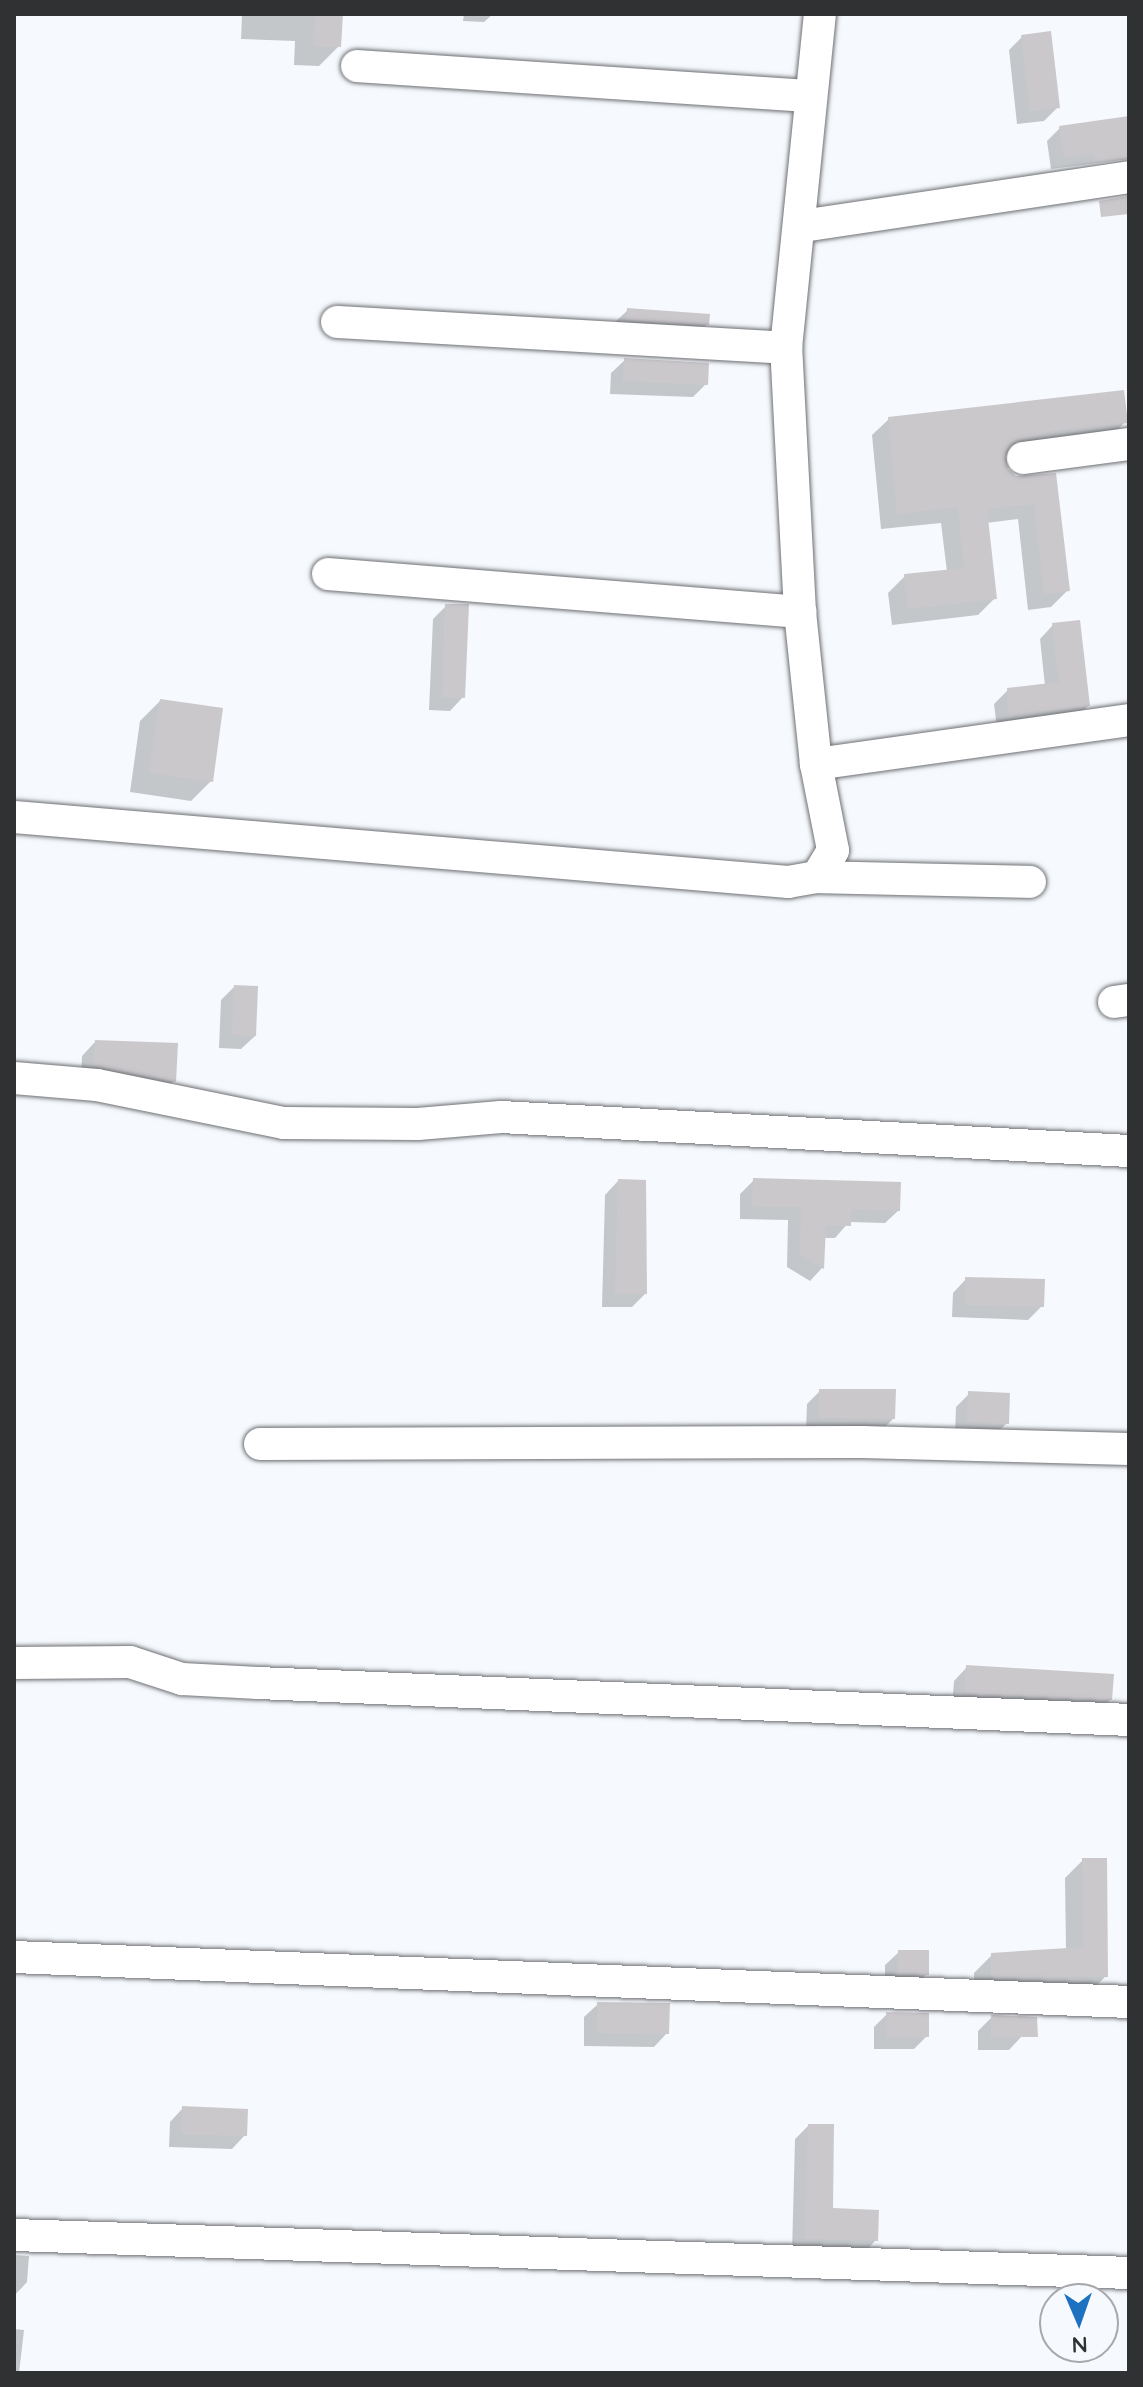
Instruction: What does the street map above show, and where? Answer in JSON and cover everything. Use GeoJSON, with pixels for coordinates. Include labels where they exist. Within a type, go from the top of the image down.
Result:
{"type":"FeatureCollection","features":[{"type":"Feature","properties":{"kind":"street"},"geometry":{"type":"LineString","coordinates":[[817,877],[833,850],[816,764],[800,612],[786,348],[802,226],[820,14]]}},
{"type":"Feature","properties":{"kind":"street"},"geometry":{"type":"LineString","coordinates":[[357,66],[811,96]]}},
{"type":"Feature","properties":{"kind":"street"},"geometry":{"type":"LineString","coordinates":[[802,226],[1129,177]]}},
{"type":"Feature","properties":{"kind":"street"},"geometry":{"type":"LineString","coordinates":[[337,322],[786,348]]}},
{"type":"Feature","properties":{"kind":"street"},"geometry":{"type":"LineString","coordinates":[[1023,458],[1129,444]]}},
{"type":"Feature","properties":{"kind":"street"},"geometry":{"type":"LineString","coordinates":[[328,574],[800,612]]}},
{"type":"Feature","properties":{"kind":"street"},"geometry":{"type":"LineString","coordinates":[[816,764],[1129,720]]}},
{"type":"Feature","properties":{"kind":"street"},"geometry":{"type":"LineString","coordinates":[[14,817],[788,882],[817,877],[1030,882]]}},
{"type":"Feature","properties":{"kind":"street"},"geometry":{"type":"LineString","coordinates":[[14,1078],[97,1085],[284,1123],[418,1124],[501,1117],[1129,1151]]}},
{"type":"Feature","properties":{"kind":"street"},"geometry":{"type":"LineString","coordinates":[[260,1444],[862,1442],[1129,1449]]}},
{"type":"Feature","properties":{"kind":"street"},"geometry":{"type":"LineString","coordinates":[[14,1663],[130,1662],[182,1679],[258,1683],[1129,1720]]}},
{"type":"Feature","properties":{"kind":"street"},"geometry":{"type":"LineString","coordinates":[[14,1957],[1129,2002]]}},
{"type":"Feature","properties":{"kind":"street"},"geometry":{"type":"LineString","coordinates":[[14,2235],[1129,2273]]}},
{"type":"Feature","properties":{"kind":"building"},"geometry":{"type":"Polygon","coordinates":[[[315,14],[343,14],[341,47],[313,46],[315,14]]]}},
{"type":"Feature","properties":{"kind":"building"},"geometry":{"type":"Polygon","coordinates":[[[1051,31],[1060,108],[1030,111],[1021,35],[1051,31]]]}},
{"type":"Feature","properties":{"kind":"building"},"geometry":{"type":"Polygon","coordinates":[[[1129,116],[1129,158],[1095,163],[1094,154],[1064,158],[1059,126],[1129,116]]]}},
{"type":"Feature","properties":{"kind":"building"},"geometry":{"type":"Polygon","coordinates":[[[1129,196],[1129,214],[1101,217],[1099,201],[1129,196]]]}},
{"type":"Feature","properties":{"kind":"building"},"geometry":{"type":"Polygon","coordinates":[[[627,308],[710,314],[709,325],[626,320],[627,308]]]}},
{"type":"Feature","properties":{"kind":"building"},"geometry":{"type":"Polygon","coordinates":[[[624,358],[709,363],[708,385],[623,381],[624,358]]]}},
{"type":"Feature","properties":{"kind":"building"},"geometry":{"type":"Polygon","coordinates":[[[1124,390],[1128,423],[1052,431],[1012,443],[1005,452],[1008,469],[1016,476],[1056,473],[1070,591],[1044,594],[1034,504],[987,509],[997,599],[908,609],[904,574],[964,568],[958,507],[897,514],[888,417],[1124,390]]]}},
{"type":"Feature","properties":{"kind":"building"},"geometry":{"type":"Polygon","coordinates":[[[445,604],[469,604],[465,698],[442,697],[445,604]]]}},
{"type":"Feature","properties":{"kind":"building"},"geometry":{"type":"Polygon","coordinates":[[[1080,620],[1090,706],[1009,715],[1007,688],[1059,682],[1052,623],[1080,620]]]}},
{"type":"Feature","properties":{"kind":"building"},"geometry":{"type":"Polygon","coordinates":[[[160,699],[223,708],[213,782],[149,773],[160,699]]]}},
{"type":"Feature","properties":{"kind":"building"},"geometry":{"type":"Polygon","coordinates":[[[234,985],[258,986],[256,1036],[232,1035],[234,985]]]}},
{"type":"Feature","properties":{"kind":"building"},"geometry":{"type":"Polygon","coordinates":[[[95,1040],[178,1043],[176,1082],[93,1066],[95,1040]]]}},
{"type":"Feature","properties":{"kind":"building"},"geometry":{"type":"Polygon","coordinates":[[[753,1178],[901,1182],[900,1211],[851,1209],[851,1226],[826,1225],[824,1269],[800,1254],[801,1207],[752,1206],[753,1178]]]}},
{"type":"Feature","properties":{"kind":"building"},"geometry":{"type":"Polygon","coordinates":[[[618,1179],[646,1180],[647,1294],[615,1294],[618,1179]]]}},
{"type":"Feature","properties":{"kind":"building"},"geometry":{"type":"Polygon","coordinates":[[[965,1277],[1045,1279],[1044,1307],[965,1305],[965,1277]]]}},
{"type":"Feature","properties":{"kind":"building"},"geometry":{"type":"Polygon","coordinates":[[[819,1389],[896,1389],[895,1419],[819,1418],[819,1389]]]}},
{"type":"Feature","properties":{"kind":"building"},"geometry":{"type":"Polygon","coordinates":[[[968,1391],[1010,1393],[1009,1424],[967,1422],[968,1391]]]}},
{"type":"Feature","properties":{"kind":"building"},"geometry":{"type":"Polygon","coordinates":[[[966,1665],[1114,1674],[1112,1700],[965,1694],[966,1665]]]}},
{"type":"Feature","properties":{"kind":"building"},"geometry":{"type":"Polygon","coordinates":[[[1082,1858],[1107,1858],[1108,1977],[991,1977],[991,1953],[1083,1947],[1082,1858]]]}},
{"type":"Feature","properties":{"kind":"building"},"geometry":{"type":"Polygon","coordinates":[[[898,1950],[929,1950],[929,1975],[898,1974],[898,1950]]]}},
{"type":"Feature","properties":{"kind":"building"},"geometry":{"type":"Polygon","coordinates":[[[597,2002],[670,2003],[669,2034],[597,2033],[597,2002]]]}},
{"type":"Feature","properties":{"kind":"building"},"geometry":{"type":"Polygon","coordinates":[[[886,2012],[929,2013],[929,2037],[887,2037],[886,2012]]]}},
{"type":"Feature","properties":{"kind":"building"},"geometry":{"type":"Polygon","coordinates":[[[991,2015],[1037,2017],[1038,2037],[991,2037],[991,2015]]]}},
{"type":"Feature","properties":{"kind":"building"},"geometry":{"type":"Polygon","coordinates":[[[182,2106],[248,2109],[247,2136],[181,2134],[182,2106]]]}},
{"type":"Feature","properties":{"kind":"building"},"geometry":{"type":"Polygon","coordinates":[[[808,2124],[834,2124],[833,2208],[879,2210],[878,2241],[805,2239],[808,2124]]]}}]}
